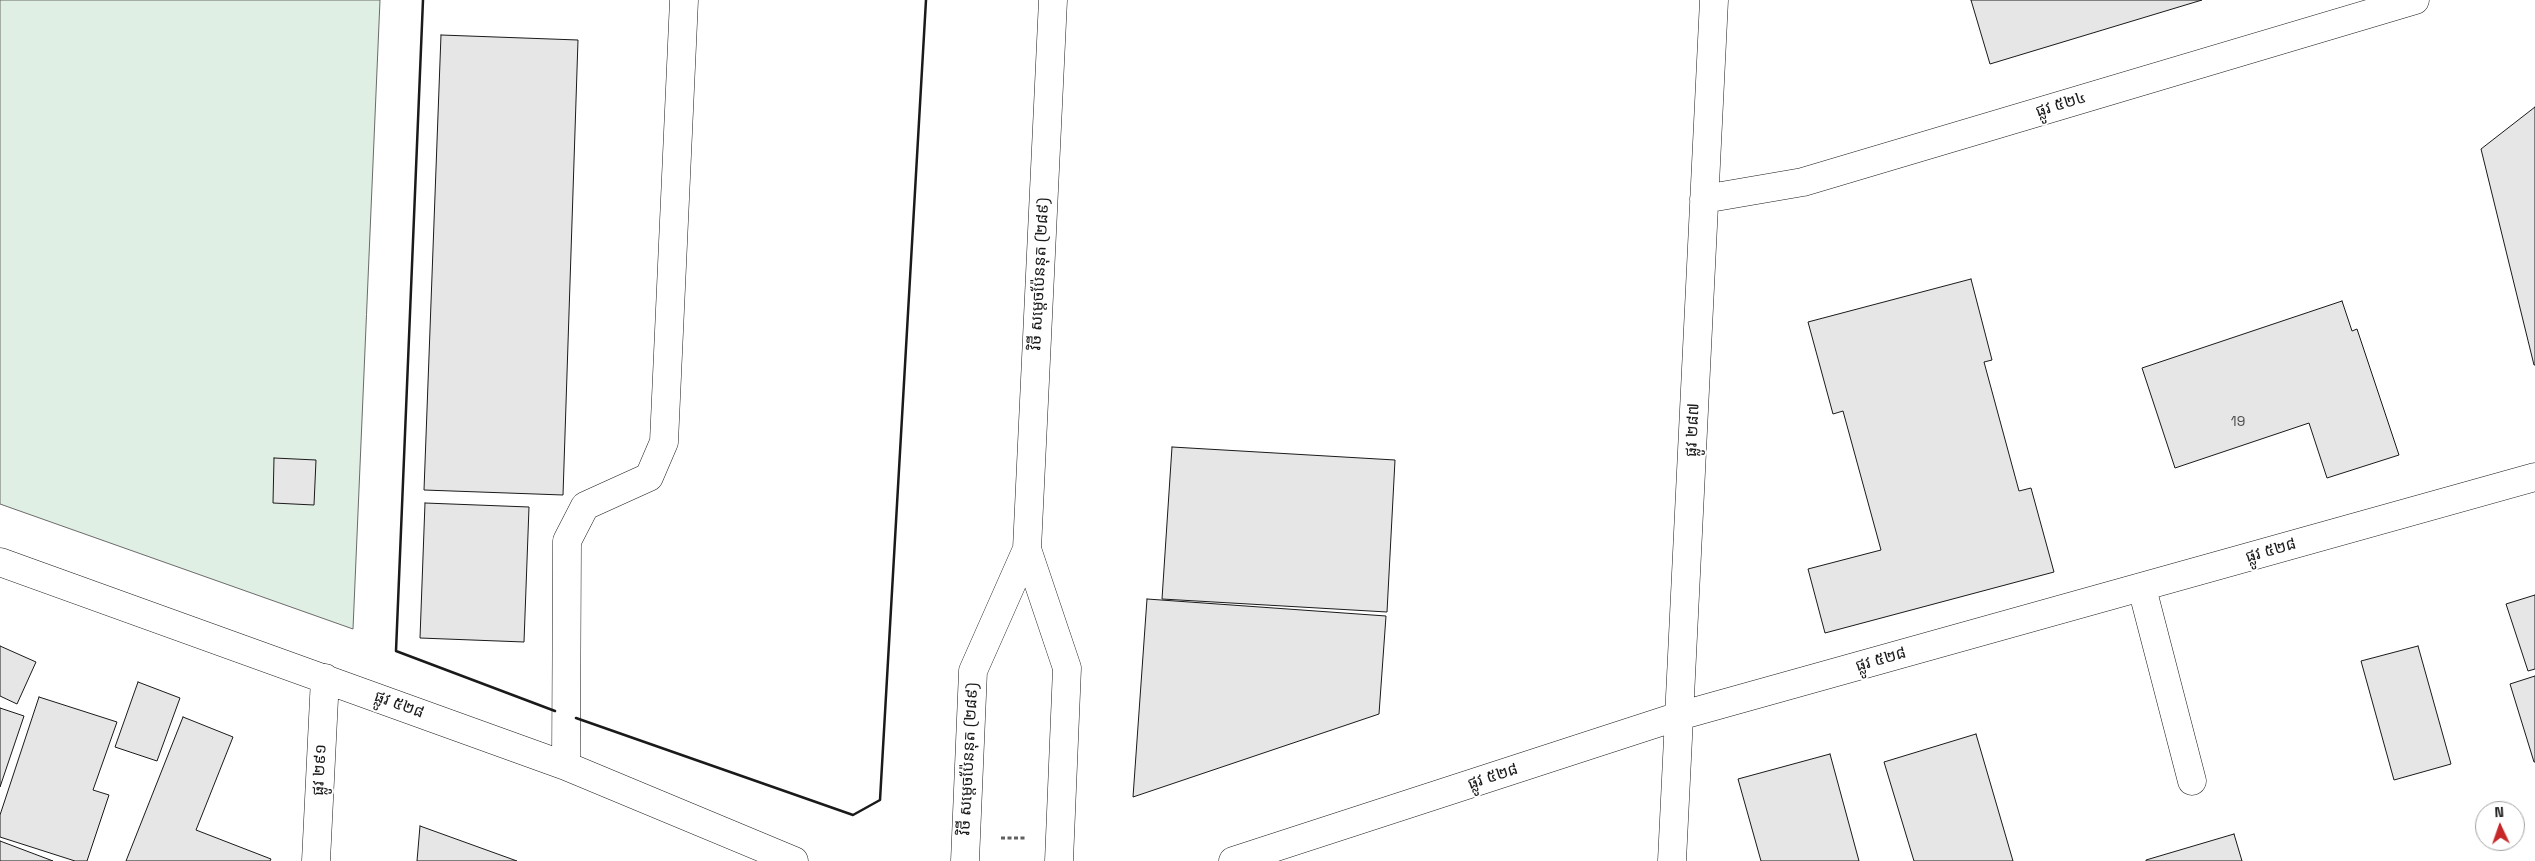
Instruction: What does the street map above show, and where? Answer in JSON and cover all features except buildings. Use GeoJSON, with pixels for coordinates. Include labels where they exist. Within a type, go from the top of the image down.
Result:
{"type":"FeatureCollection","features":[{"type":"Feature","properties":{"kind":"street"},"geometry":{"type":"LineString","coordinates":[[566,766],[567,542],[585,506],[649,477],[664,442],[684,0]]}},
{"type":"Feature","properties":{"kind":"street","name":"វិថី សម្តេចប៉ែននុត (២៨៩)"},"geometry":{"type":"LineString","coordinates":[[965,849],[973,671],[1027,549],[1053,0]]}},
{"type":"Feature","properties":{"kind":"street","name":"ផ្លូវ ២៨៧"},"geometry":{"type":"LineString","coordinates":[[1672,861],[1714,0]]}},
{"type":"Feature","properties":{"kind":"street","name":"ផ្លូវ ៥២៤"},"geometry":{"type":"LineString","coordinates":[[1704,199],[1803,182],[2415,0]]}},
{"type":"Feature","properties":{"kind":"street","name":"ផ្លូវ ៥២៨"},"geometry":{"type":"LineString","coordinates":[[1239,860],[1679,716],[2535,477]]}},
{"type":"Feature","properties":{"kind":"street","name":"វិថី សម្តេចប៉ែននុត (២៨៩)"},"geometry":{"type":"LineString","coordinates":[[1027,549],[1067,668],[1059,849]]}},
{"type":"Feature","properties":{"kind":"street","name":"ផ្លូវ ៥២៨"},"geometry":{"type":"LineString","coordinates":[[0,562],[566,766],[794,861]]}},
{"type":"Feature","properties":{"kind":"street"},"geometry":{"type":"LineString","coordinates":[[2142,588],[2192,781]]}},
{"type":"Feature","properties":{"kind":"street","name":"ផ្លូវ ២៩១"},"geometry":{"type":"LineString","coordinates":[[316,861],[325,678]]}},
{"type":"Feature","properties":{"kind":"path"},"geometry":{"type":"LineString","coordinates":[[965,849],[1059,849]]}},
{"type":"Feature","properties":{"kind":"green space"},"geometry":{"type":"Polygon","coordinates":[[[0,0],[380,0],[353,629],[0,504],[0,0]]]}},
{"type":"Feature","properties":{"kind":"wall"},"geometry":{"type":"LineString","coordinates":[[423,0],[396,651],[555,711]]}},
{"type":"Feature","properties":{"kind":"wall"},"geometry":{"type":"LineString","coordinates":[[576,718],[853,815],[880,800],[926,0]]}}]}
